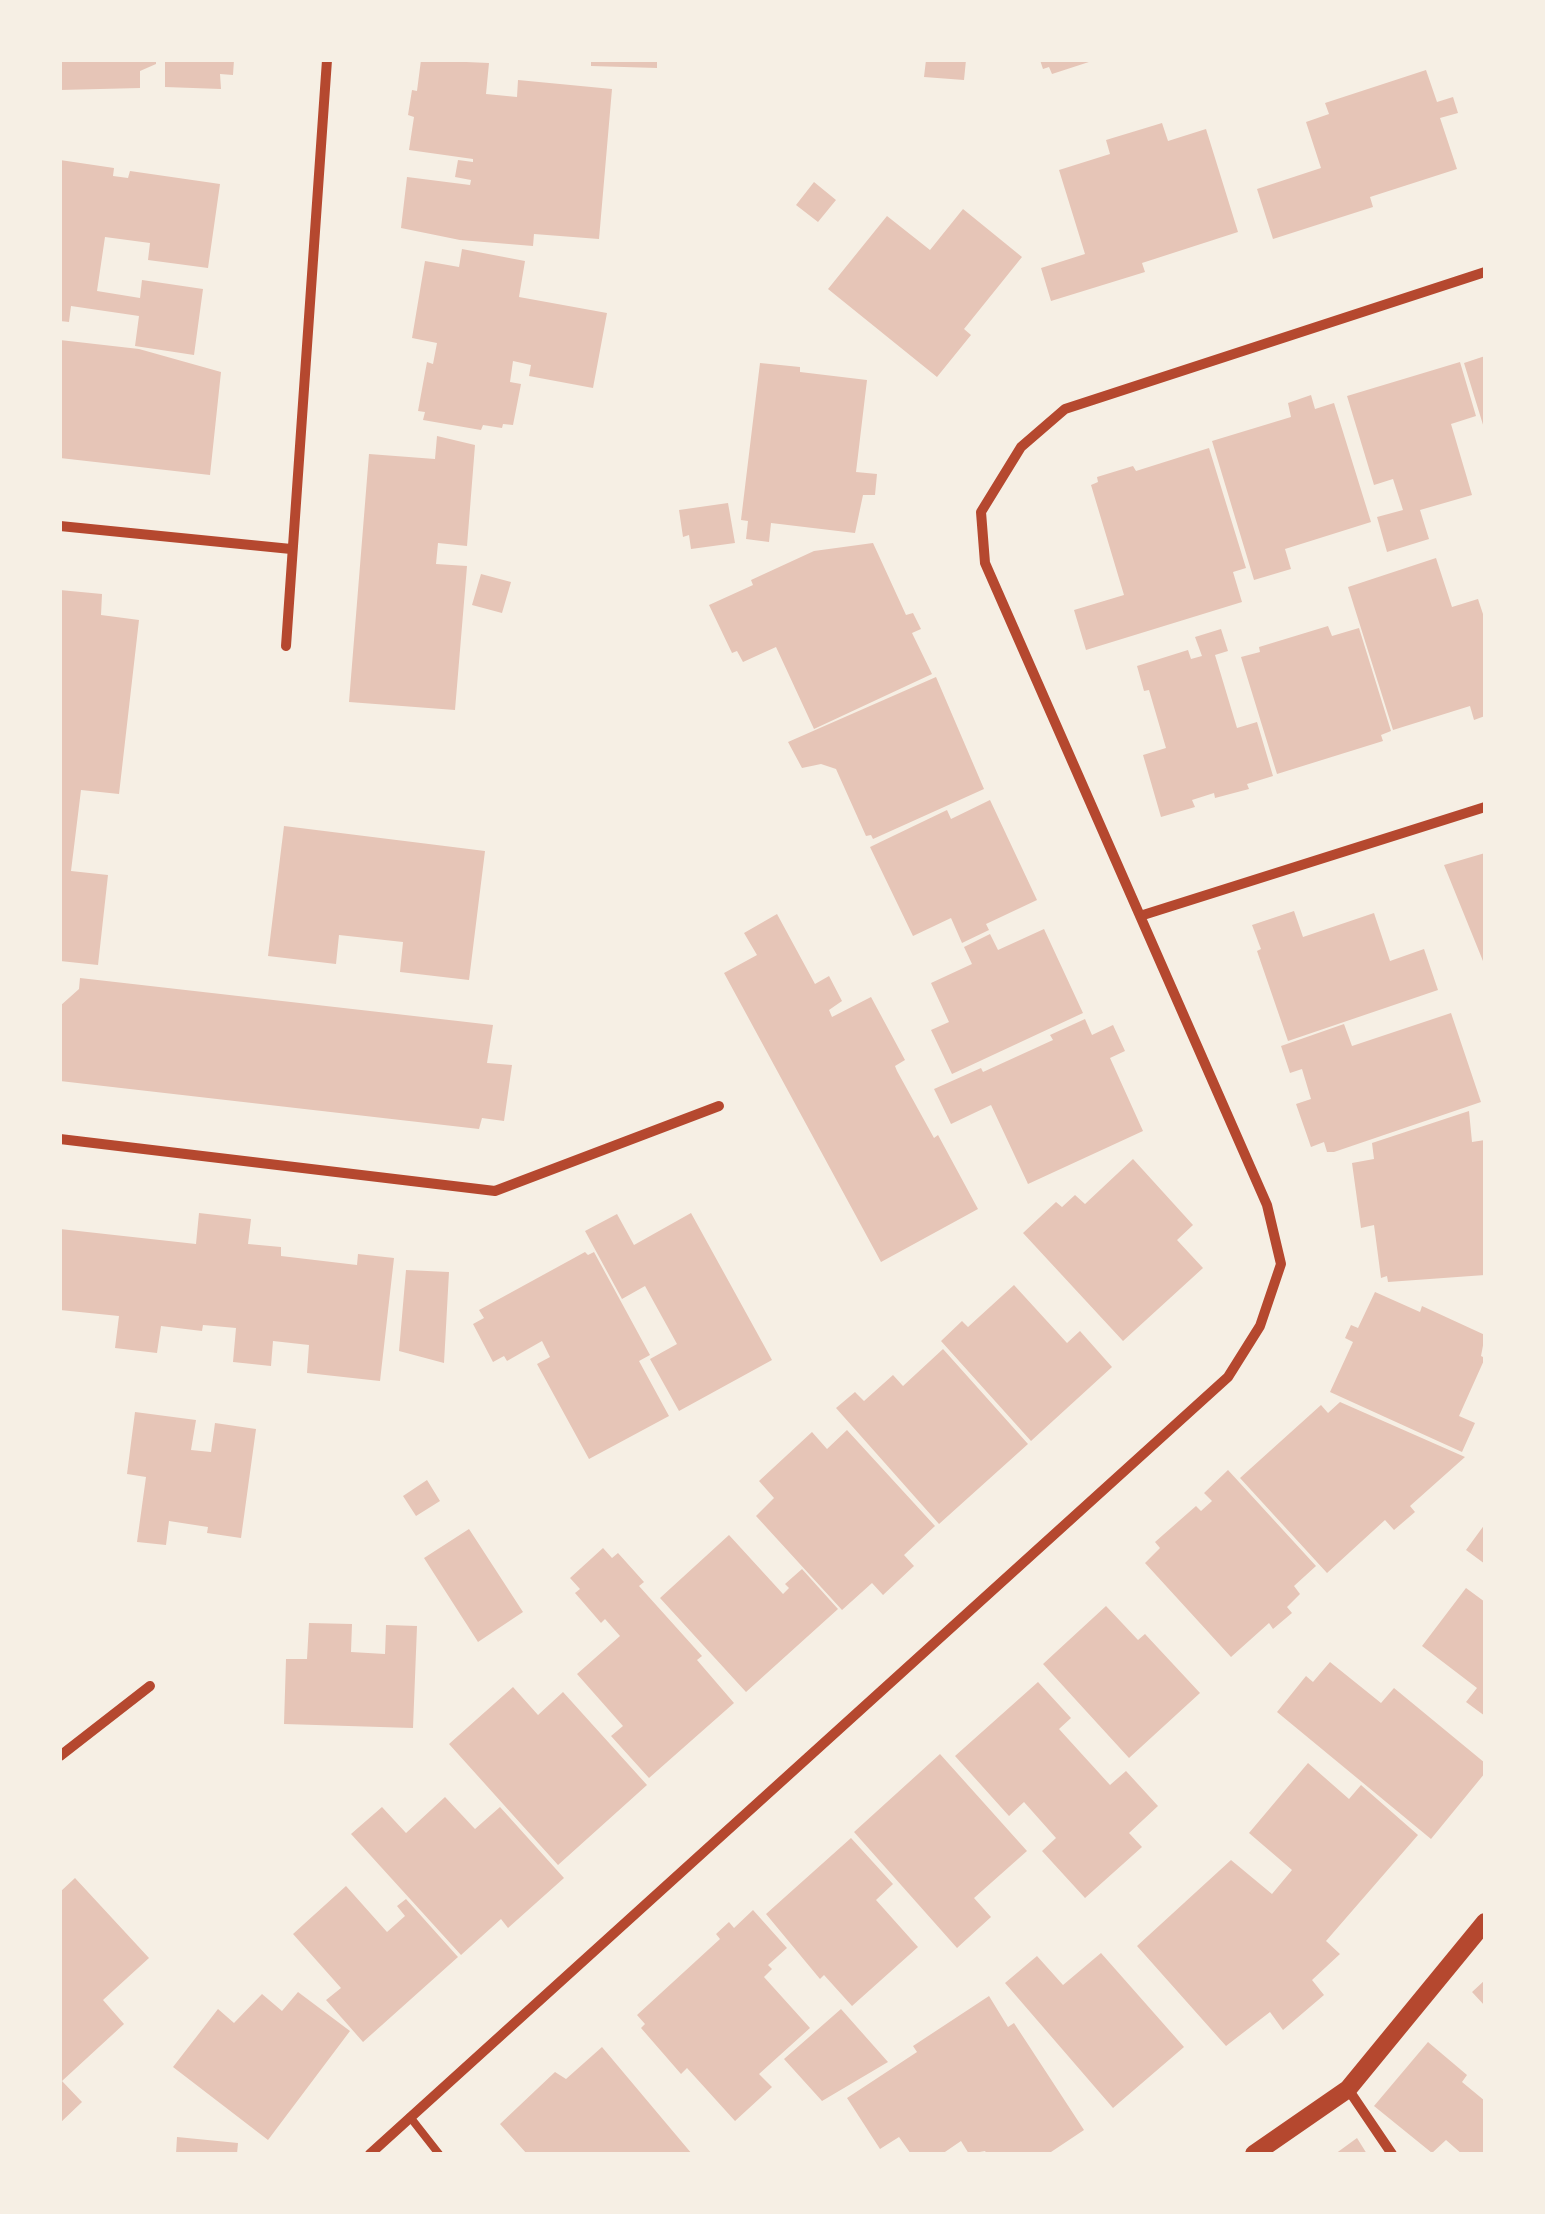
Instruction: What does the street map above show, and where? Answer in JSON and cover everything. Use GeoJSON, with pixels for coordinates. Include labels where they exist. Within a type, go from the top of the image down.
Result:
{"type":"FeatureCollection","features":[{"type":"Feature","properties":{"kind":"street"},"geometry":{"type":"LineString","coordinates":[[286,646],[327,60]]}},
{"type":"Feature","properties":{"kind":"street"},"geometry":{"type":"LineString","coordinates":[[370,2154],[1228,1377],[1260,1326],[1281,1264],[1267,1205],[985,562],[981,512],[1021,447],[1066,409],[1485,272]]}},
{"type":"Feature","properties":{"kind":"street"},"geometry":{"type":"LineString","coordinates":[[60,526],[291,550]]}},
{"type":"Feature","properties":{"kind":"street"},"geometry":{"type":"LineString","coordinates":[[1140,916],[1485,807]]}},
{"type":"Feature","properties":{"kind":"street"},"geometry":{"type":"LineString","coordinates":[[60,1138],[495,1191],[719,1106]]}},
{"type":"Feature","properties":{"kind":"street"},"geometry":{"type":"LineString","coordinates":[[60,1756],[150,1686]]}},
{"type":"Feature","properties":{"kind":"street"},"geometry":{"type":"LineString","coordinates":[[1254,2154],[1348,2089],[1485,1922]]}},
{"type":"Feature","properties":{"kind":"street"},"geometry":{"type":"LineString","coordinates":[[1348,2089],[1392,2154]]}},
{"type":"Feature","properties":{"kind":"lane"},"geometry":{"type":"LineString","coordinates":[[410,2117],[439,2154]]}},
{"type":"Feature","properties":{"kind":"building"},"geometry":{"type":"Polygon","coordinates":[[[60,60],[156,60],[156,64],[140,71],[140,88],[60,90],[60,60]]]}},
{"type":"Feature","properties":{"kind":"building"},"geometry":{"type":"Polygon","coordinates":[[[165,60],[234,60],[233,75],[220,74],[221,89],[165,87],[165,60]]]}},
{"type":"Feature","properties":{"kind":"building"},"geometry":{"type":"Polygon","coordinates":[[[421,60],[489,63],[486,94],[517,97],[518,80],[612,89],[599,239],[534,234],[533,246],[460,240],[401,228],[407,177],[470,185],[471,180],[455,177],[458,160],[473,159],[409,150],[414,117],[408,115],[412,90],[417,91],[421,60]]]}},
{"type":"Feature","properties":{"kind":"building"},"geometry":{"type":"Polygon","coordinates":[[[591,60],[657,60],[657,68],[591,66],[591,60]]]}},
{"type":"Feature","properties":{"kind":"building"},"geometry":{"type":"Polygon","coordinates":[[[926,60],[966,60],[964,80],[924,77],[926,60]]]}},
{"type":"Feature","properties":{"kind":"building"},"geometry":{"type":"Polygon","coordinates":[[[1040,60],[1092,61],[1052,74],[1049,67],[1043,69],[1040,60]]]}},
{"type":"Feature","properties":{"kind":"building"},"geometry":{"type":"Polygon","coordinates":[[[1426,70],[1437,102],[1453,97],[1458,113],[1440,118],[1457,169],[1370,197],[1373,207],[1273,239],[1257,189],[1321,168],[1306,122],[1329,114],[1325,103],[1426,70]]]}},
{"type":"Feature","properties":{"kind":"building"},"geometry":{"type":"Polygon","coordinates":[[[1162,123],[1168,141],[1206,129],[1238,232],[1142,263],[1145,272],[1051,301],[1041,268],[1085,254],[1059,170],[1110,154],[1106,140],[1162,123]]]}},
{"type":"Feature","properties":{"kind":"building"},"geometry":{"type":"Polygon","coordinates":[[[60,160],[114,168],[113,176],[128,178],[130,171],[220,184],[208,268],[148,260],[150,243],[105,237],[97,291],[140,298],[142,280],[203,289],[194,355],[135,346],[139,316],[71,306],[69,322],[60,321],[60,160]]]}},
{"type":"Feature","properties":{"kind":"building"},"geometry":{"type":"Polygon","coordinates":[[[814,182],[836,200],[818,222],[796,205],[814,182]]]}},
{"type":"Feature","properties":{"kind":"building"},"geometry":{"type":"Polygon","coordinates":[[[963,209],[1022,257],[964,329],[971,335],[937,377],[828,289],[887,216],[930,250],[963,209]]]}},
{"type":"Feature","properties":{"kind":"building"},"geometry":{"type":"Polygon","coordinates":[[[462,249],[525,261],[519,297],[607,313],[593,388],[529,376],[531,365],[513,361],[510,382],[521,384],[513,425],[483,425],[481,430],[423,420],[425,412],[418,411],[427,362],[433,364],[437,343],[412,338],[425,261],[459,267],[462,249]]]}},
{"type":"Feature","properties":{"kind":"building"},"geometry":{"type":"Polygon","coordinates":[[[60,340],[139,349],[221,372],[210,475],[60,458],[60,340]]]}},
{"type":"Feature","properties":{"kind":"building"},"geometry":{"type":"Polygon","coordinates":[[[1485,356],[1485,428],[1484,428],[1464,363],[1485,356]]]}},
{"type":"Feature","properties":{"kind":"building"},"geometry":{"type":"Polygon","coordinates":[[[1460,362],[1476,416],[1451,424],[1472,495],[1420,510],[1429,539],[1387,552],[1377,517],[1403,510],[1393,479],[1374,485],[1347,396],[1460,362]]]}},
{"type":"Feature","properties":{"kind":"building"},"geometry":{"type":"Polygon","coordinates":[[[760,363],[867,380],[856,472],[877,474],[875,495],[863,495],[855,533],[771,523],[769,542],[746,539],[748,521],[741,520],[760,363]]]}},
{"type":"Feature","properties":{"kind":"building"},"geometry":{"type":"Polygon","coordinates":[[[1311,395],[1315,409],[1334,403],[1371,522],[1285,549],[1291,569],[1254,580],[1212,441],[1291,417],[1288,403],[1311,395]]]}},
{"type":"Feature","properties":{"kind":"building"},"geometry":{"type":"Polygon","coordinates":[[[437,436],[475,445],[467,546],[438,543],[436,564],[467,566],[455,710],[349,702],[369,454],[435,459],[437,436]]]}},
{"type":"Feature","properties":{"kind":"building"},"geometry":{"type":"Polygon","coordinates":[[[1209,448],[1246,568],[1233,572],[1242,602],[1086,650],[1074,610],[1124,595],[1091,485],[1098,482],[1097,477],[1133,466],[1136,471],[1209,448]]]}},
{"type":"Feature","properties":{"kind":"building"},"geometry":{"type":"Polygon","coordinates":[[[728,503],[735,543],[691,549],[689,535],[683,537],[679,510],[728,503]]]}},
{"type":"Feature","properties":{"kind":"building"},"geometry":{"type":"Polygon","coordinates":[[[873,543],[906,615],[913,613],[921,629],[912,633],[932,674],[814,729],[776,647],[743,662],[737,651],[732,653],[709,605],[753,585],[751,580],[814,551],[873,543]]]}},
{"type":"Feature","properties":{"kind":"building"},"geometry":{"type":"Polygon","coordinates":[[[1436,558],[1452,607],[1478,599],[1485,620],[1485,716],[1474,720],[1470,706],[1393,730],[1348,587],[1436,558]]]}},
{"type":"Feature","properties":{"kind":"building"},"geometry":{"type":"Polygon","coordinates":[[[481,574],[511,582],[502,613],[472,605],[481,574]]]}},
{"type":"Feature","properties":{"kind":"building"},"geometry":{"type":"Polygon","coordinates":[[[60,590],[102,594],[101,615],[139,620],[119,794],[81,790],[71,871],[108,875],[98,965],[60,961],[60,590]]]}},
{"type":"Feature","properties":{"kind":"building"},"geometry":{"type":"Polygon","coordinates":[[[1328,626],[1332,636],[1359,628],[1391,731],[1381,735],[1383,741],[1277,774],[1241,657],[1260,652],[1259,647],[1328,626]]]}},
{"type":"Feature","properties":{"kind":"building"},"geometry":{"type":"Polygon","coordinates":[[[1221,629],[1228,651],[1215,655],[1237,728],[1257,722],[1273,776],[1247,784],[1249,789],[1192,800],[1195,807],[1161,817],[1143,755],[1166,748],[1149,690],[1144,691],[1137,666],[1188,650],[1191,659],[1202,656],[1195,637],[1221,629]]]}},
{"type":"Feature","properties":{"kind":"building"},"geometry":{"type":"Polygon","coordinates":[[[936,677],[984,789],[873,839],[866,836],[836,769],[821,764],[802,768],[788,742],[936,677]]]}},
{"type":"Feature","properties":{"kind":"building"},"geometry":{"type":"Polygon","coordinates":[[[990,800],[1037,900],[986,924],[989,930],[962,943],[951,918],[913,936],[870,847],[947,810],[951,819],[990,800]]]}},
{"type":"Feature","properties":{"kind":"building"},"geometry":{"type":"Polygon","coordinates":[[[284,826],[485,851],[469,980],[400,972],[403,942],[339,935],[336,964],[268,956],[284,826]]]}},
{"type":"Feature","properties":{"kind":"building"},"geometry":{"type":"Polygon","coordinates":[[[1485,853],[1485,966],[1444,865],[1485,853]]]}},
{"type":"Feature","properties":{"kind":"building"},"geometry":{"type":"Polygon","coordinates":[[[1294,911],[1303,937],[1374,913],[1390,961],[1424,949],[1438,990],[1288,1041],[1252,925],[1294,911]]]}},
{"type":"Feature","properties":{"kind":"building"},"geometry":{"type":"Polygon","coordinates":[[[777,914],[815,984],[829,976],[842,1001],[829,1010],[832,1017],[871,997],[905,1060],[895,1066],[897,1071],[978,1209],[881,1262],[724,973],[757,955],[744,933],[777,914]]]}},
{"type":"Feature","properties":{"kind":"building"},"geometry":{"type":"Polygon","coordinates":[[[1044,929],[1083,1013],[952,1074],[931,1030],[949,1022],[931,983],[972,964],[964,947],[990,934],[998,950],[1044,929]]]}},
{"type":"Feature","properties":{"kind":"building"},"geometry":{"type":"Polygon","coordinates":[[[80,978],[493,1025],[487,1063],[512,1065],[504,1121],[482,1118],[479,1129],[60,1081],[60,1006],[79,989],[80,978]]]}},
{"type":"Feature","properties":{"kind":"building"},"geometry":{"type":"Polygon","coordinates":[[[1451,1013],[1481,1102],[1334,1152],[1327,1152],[1324,1142],[1311,1147],[1296,1104],[1311,1099],[1302,1069],[1290,1073],[1281,1046],[1344,1024],[1352,1046],[1451,1013]]]}},
{"type":"Feature","properties":{"kind":"building"},"geometry":{"type":"Polygon","coordinates":[[[1085,1019],[1092,1035],[1113,1025],[1125,1051],[1110,1058],[1143,1131],[1028,1184],[991,1105],[951,1124],[934,1089],[1053,1040],[1050,1035],[1085,1019]]]}},
{"type":"Feature","properties":{"kind":"building"},"geometry":{"type":"Polygon","coordinates":[[[1469,1111],[1472,1142],[1485,1140],[1485,1275],[1388,1282],[1387,1276],[1381,1278],[1374,1225],[1361,1228],[1352,1163],[1374,1159],[1372,1143],[1469,1111]]]}},
{"type":"Feature","properties":{"kind":"building"},"geometry":{"type":"Polygon","coordinates":[[[1133,1159],[1193,1225],[1177,1240],[1203,1268],[1123,1341],[1023,1233],[1056,1202],[1062,1207],[1075,1195],[1085,1204],[1133,1159]]]}},
{"type":"Feature","properties":{"kind":"building"},"geometry":{"type":"Polygon","coordinates":[[[199,1213],[251,1219],[248,1244],[281,1247],[281,1256],[357,1265],[358,1254],[394,1258],[380,1381],[307,1373],[309,1345],[273,1341],[271,1366],[233,1362],[236,1328],[203,1325],[202,1331],[161,1326],[157,1353],[115,1348],[119,1316],[60,1310],[60,1229],[196,1244],[199,1213]]]}},
{"type":"Feature","properties":{"kind":"building"},"geometry":{"type":"Polygon","coordinates":[[[691,1213],[772,1360],[679,1411],[650,1359],[677,1344],[645,1286],[622,1299],[585,1231],[617,1214],[634,1245],[691,1213]]]}},
{"type":"Feature","properties":{"kind":"building"},"geometry":{"type":"Polygon","coordinates":[[[585,1252],[594,1252],[650,1355],[639,1361],[669,1416],[589,1459],[537,1364],[550,1357],[542,1341],[507,1361],[504,1356],[493,1362],[473,1324],[484,1318],[479,1310],[585,1252]]]}},
{"type":"Feature","properties":{"kind":"building"},"geometry":{"type":"Polygon","coordinates":[[[406,1270],[449,1272],[444,1363],[399,1351],[406,1270]]]}},
{"type":"Feature","properties":{"kind":"building"},"geometry":{"type":"Polygon","coordinates":[[[1014,1285],[1067,1343],[1080,1331],[1112,1367],[1031,1441],[941,1341],[962,1321],[968,1327],[1014,1285]]]}},
{"type":"Feature","properties":{"kind":"building"},"geometry":{"type":"Polygon","coordinates":[[[1375,1292],[1420,1312],[1422,1306],[1485,1335],[1481,1356],[1485,1358],[1459,1416],[1475,1423],[1462,1452],[1330,1392],[1353,1342],[1345,1338],[1351,1325],[1358,1328],[1375,1292]]]}},
{"type":"Feature","properties":{"kind":"building"},"geometry":{"type":"Polygon","coordinates":[[[943,1349],[1028,1444],[939,1524],[836,1408],[855,1392],[864,1401],[893,1375],[903,1386],[943,1349]]]}},
{"type":"Feature","properties":{"kind":"building"},"geometry":{"type":"Polygon","coordinates":[[[1340,1402],[1465,1457],[1410,1506],[1415,1512],[1394,1530],[1385,1520],[1327,1573],[1240,1478],[1321,1405],[1328,1413],[1340,1402]]]}},
{"type":"Feature","properties":{"kind":"building"},"geometry":{"type":"Polygon","coordinates":[[[135,1412],[196,1420],[191,1450],[211,1452],[215,1423],[256,1429],[241,1538],[207,1533],[208,1527],[169,1521],[166,1545],[137,1542],[146,1477],[127,1474],[135,1412]]]}},
{"type":"Feature","properties":{"kind":"building"},"geometry":{"type":"Polygon","coordinates":[[[847,1430],[935,1526],[904,1555],[914,1566],[883,1595],[872,1583],[842,1610],[756,1516],[774,1498],[759,1481],[812,1432],[827,1449],[847,1430]]]}},
{"type":"Feature","properties":{"kind":"building"},"geometry":{"type":"Polygon","coordinates":[[[1228,1470],[1316,1566],[1294,1586],[1300,1594],[1287,1607],[1292,1613],[1273,1629],[1269,1623],[1231,1657],[1145,1563],[1160,1548],[1155,1542],[1196,1506],[1201,1511],[1212,1501],[1204,1493],[1228,1470]]]}},
{"type":"Feature","properties":{"kind":"building"},"geometry":{"type":"Polygon","coordinates":[[[427,1480],[440,1501],[416,1516],[403,1496],[427,1480]]]}},
{"type":"Feature","properties":{"kind":"building"},"geometry":{"type":"Polygon","coordinates":[[[1485,1524],[1485,1564],[1466,1550],[1485,1524]]]}},
{"type":"Feature","properties":{"kind":"building"},"geometry":{"type":"Polygon","coordinates":[[[469,1529],[523,1612],[478,1642],[424,1558],[469,1529]]]}},
{"type":"Feature","properties":{"kind":"building"},"geometry":{"type":"Polygon","coordinates":[[[729,1535],[783,1594],[789,1588],[785,1584],[802,1569],[838,1609],[746,1692],[660,1598],[729,1535]]]}},
{"type":"Feature","properties":{"kind":"building"},"geometry":{"type":"Polygon","coordinates":[[[603,1548],[612,1558],[618,1553],[644,1582],[639,1586],[702,1656],[697,1660],[734,1703],[649,1778],[611,1736],[623,1726],[577,1674],[620,1636],[605,1619],[601,1623],[575,1593],[580,1589],[570,1578],[603,1548]]]}},
{"type":"Feature","properties":{"kind":"building"},"geometry":{"type":"Polygon","coordinates":[[[1466,1588],[1485,1602],[1485,1716],[1466,1702],[1477,1688],[1422,1646],[1466,1588]]]}},
{"type":"Feature","properties":{"kind":"building"},"geometry":{"type":"Polygon","coordinates":[[[1106,1606],[1138,1640],[1145,1634],[1200,1693],[1129,1758],[1043,1664],[1106,1606]]]}},
{"type":"Feature","properties":{"kind":"building"},"geometry":{"type":"Polygon","coordinates":[[[309,1623],[352,1624],[351,1652],[385,1654],[386,1625],[417,1626],[413,1728],[284,1724],[286,1659],[307,1659],[309,1623]]]}},
{"type":"Feature","properties":{"kind":"building"},"geometry":{"type":"Polygon","coordinates":[[[1330,1662],[1381,1703],[1394,1688],[1485,1763],[1485,1773],[1431,1839],[1277,1712],[1306,1676],[1313,1682],[1330,1662]]]}},
{"type":"Feature","properties":{"kind":"building"},"geometry":{"type":"Polygon","coordinates":[[[1038,1682],[1071,1718],[1059,1729],[1110,1785],[1126,1771],[1158,1806],[1129,1833],[1142,1847],[1085,1898],[1042,1851],[1056,1838],[1024,1802],[1009,1816],[955,1756],[1038,1682]]]}},
{"type":"Feature","properties":{"kind":"building"},"geometry":{"type":"Polygon","coordinates":[[[513,1687],[538,1715],[563,1692],[647,1785],[558,1865],[449,1744],[513,1687]]]}},
{"type":"Feature","properties":{"kind":"building"},"geometry":{"type":"Polygon","coordinates":[[[940,1754],[1027,1851],[974,1898],[991,1917],[957,1948],[854,1832],[940,1754]]]}},
{"type":"Feature","properties":{"kind":"building"},"geometry":{"type":"Polygon","coordinates":[[[1308,1763],[1349,1799],[1361,1785],[1418,1835],[1326,1941],[1340,1954],[1312,1980],[1324,1995],[1283,2030],[1270,2012],[1226,2046],[1137,1946],[1231,1860],[1272,1894],[1292,1870],[1249,1833],[1308,1763]]]}},
{"type":"Feature","properties":{"kind":"building"},"geometry":{"type":"Polygon","coordinates":[[[445,1797],[475,1829],[500,1807],[564,1878],[508,1928],[501,1919],[461,1955],[351,1834],[382,1807],[406,1833],[445,1797]]]}},
{"type":"Feature","properties":{"kind":"building"},"geometry":{"type":"Polygon","coordinates":[[[851,1838],[893,1884],[876,1900],[918,1947],[852,2006],[824,1975],[820,1979],[766,1914],[851,1838]]]}},
{"type":"Feature","properties":{"kind":"building"},"geometry":{"type":"Polygon","coordinates":[[[75,1878],[149,1958],[103,2000],[124,2024],[62,2081],[82,2102],[60,2123],[60,1892],[75,1878]]]}},
{"type":"Feature","properties":{"kind":"building"},"geometry":{"type":"Polygon","coordinates":[[[346,1886],[387,1932],[405,1916],[397,1906],[406,1899],[458,1957],[363,2042],[326,2000],[341,1988],[293,1934],[346,1886]]]}},
{"type":"Feature","properties":{"kind":"building"},"geometry":{"type":"Polygon","coordinates":[[[753,1910],[787,1948],[768,1965],[772,1969],[764,1977],[810,2028],[759,2074],[772,2087],[735,2121],[687,2068],[681,2074],[641,2028],[645,2024],[637,2015],[720,1939],[716,1934],[729,1922],[734,1928],[753,1910]]]}},
{"type":"Feature","properties":{"kind":"building"},"geometry":{"type":"Polygon","coordinates":[[[1101,1953],[1184,2047],[1113,2108],[1005,1983],[1037,1956],[1063,1985],[1101,1953]]]}},
{"type":"Feature","properties":{"kind":"building"},"geometry":{"type":"Polygon","coordinates":[[[1485,1980],[1485,2006],[1472,1992],[1485,1980]]]}},
{"type":"Feature","properties":{"kind":"building"},"geometry":{"type":"Polygon","coordinates":[[[298,1992],[350,2031],[268,2140],[173,2067],[218,2009],[234,2023],[262,1994],[282,2011],[298,1992]]]}},
{"type":"Feature","properties":{"kind":"building"},"geometry":{"type":"Polygon","coordinates":[[[989,1996],[1008,2027],[1014,2023],[1084,2130],[1048,2154],[969,2154],[961,2141],[942,2154],[911,2154],[899,2137],[880,2149],[847,2098],[917,2052],[913,2046],[989,1996]]]}},
{"type":"Feature","properties":{"kind":"building"},"geometry":{"type":"Polygon","coordinates":[[[841,2009],[888,2062],[822,2101],[784,2059],[841,2009]]]}},
{"type":"Feature","properties":{"kind":"building"},"geometry":{"type":"Polygon","coordinates":[[[1428,2042],[1467,2075],[1462,2082],[1485,2101],[1485,2154],[1462,2154],[1446,2140],[1432,2153],[1374,2106],[1428,2042]]]}},
{"type":"Feature","properties":{"kind":"building"},"geometry":{"type":"Polygon","coordinates":[[[602,2047],[692,2154],[527,2154],[500,2124],[555,2072],[566,2079],[602,2047]]]}},
{"type":"Feature","properties":{"kind":"building"},"geometry":{"type":"Polygon","coordinates":[[[177,2137],[238,2143],[237,2154],[176,2154],[177,2137]]]}},
{"type":"Feature","properties":{"kind":"building"},"geometry":{"type":"Polygon","coordinates":[[[1357,2138],[1367,2154],[1335,2154],[1357,2138]]]}}]}
